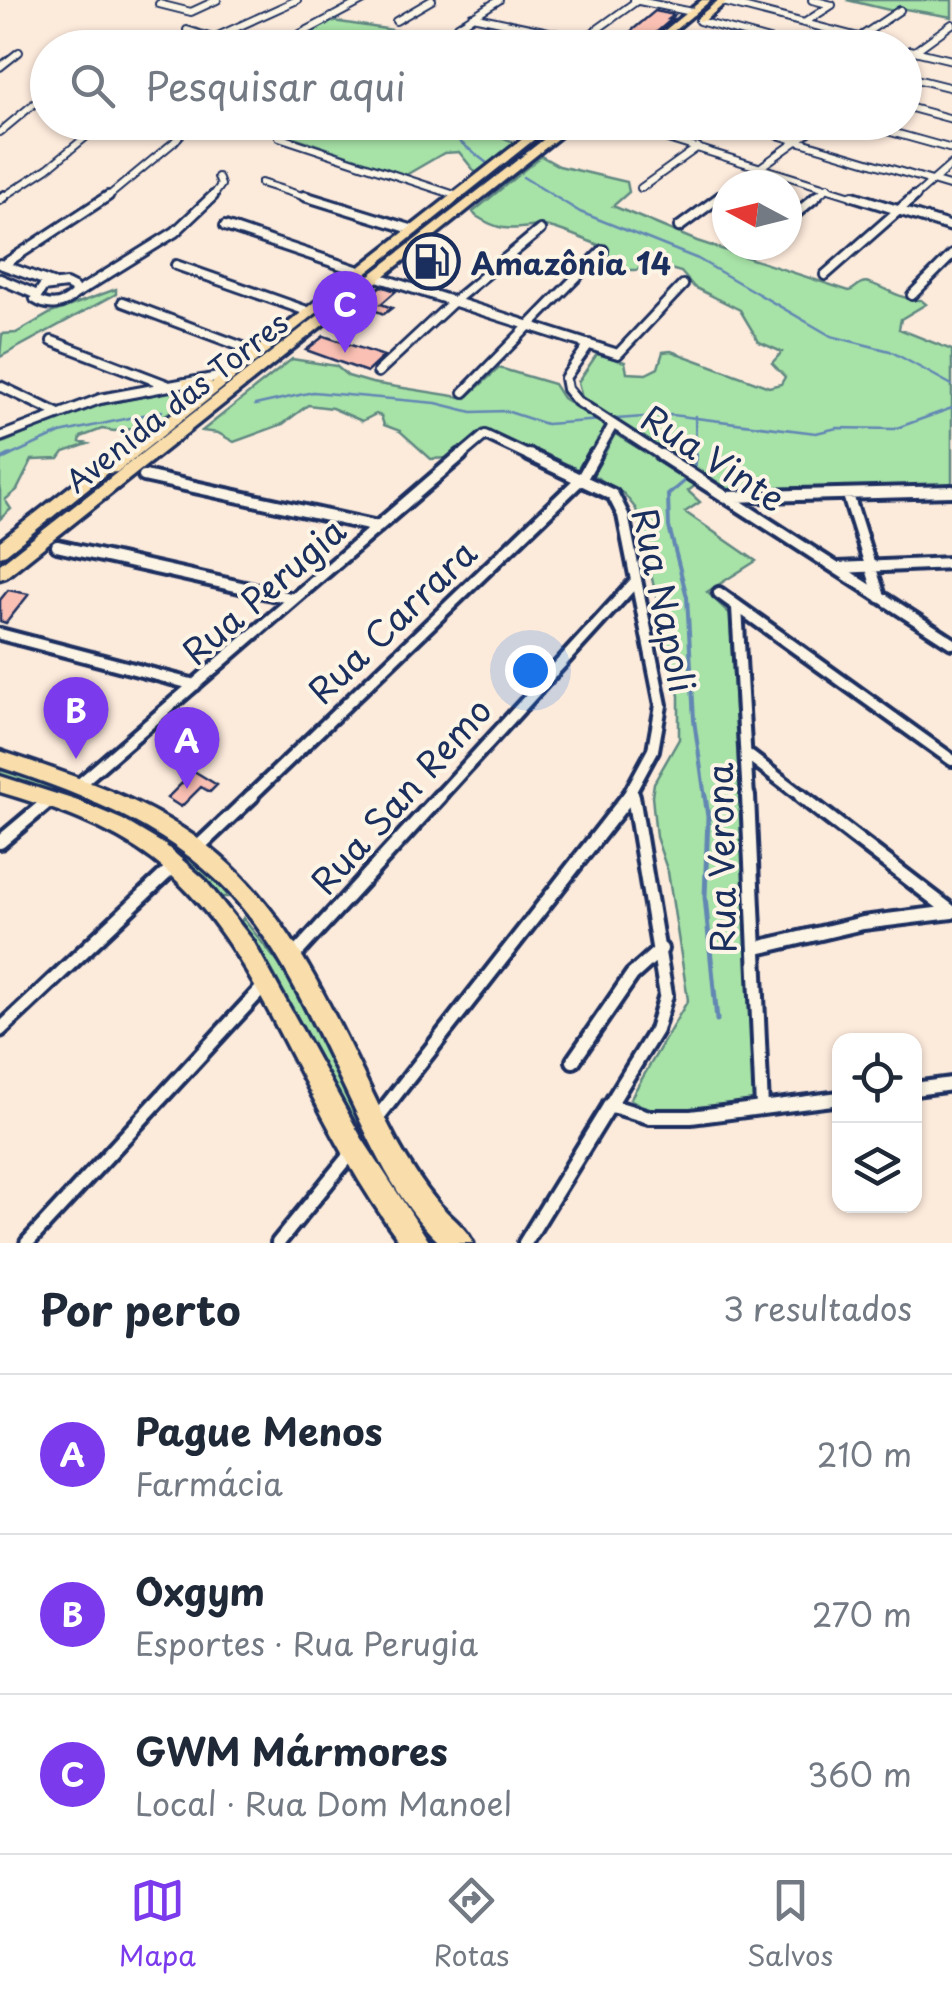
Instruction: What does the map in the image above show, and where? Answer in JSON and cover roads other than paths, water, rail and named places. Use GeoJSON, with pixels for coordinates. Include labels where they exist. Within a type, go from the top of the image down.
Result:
{"type":"FeatureCollection","features":[{"type":"Feature","properties":{"kind":"main road"},"geometry":{"type":"LineString","coordinates":[[682,30],[708,0]]}},
{"type":"Feature","properties":{"kind":"main road"},"geometry":{"type":"LineString","coordinates":[[675,30],[724,1]]}},
{"type":"Feature","properties":{"kind":"main road","name":"Avenida das Torres"},"geometry":{"type":"LineString","coordinates":[[0,573],[110,479],[142,443],[218,395],[230,375],[258,352],[529,140]]}},
{"type":"Feature","properties":{"kind":"main road","name":"Avenida das Torres"},"geometry":{"type":"LineString","coordinates":[[0,560],[346,302],[550,140]]}},
{"type":"Feature","properties":{"kind":"main road"},"geometry":{"type":"LineString","coordinates":[[344,285],[330,302],[346,302]]}},
{"type":"Feature","properties":{"kind":"main road"},"geometry":{"type":"LineString","coordinates":[[0,583],[218,395],[206,384],[188,383]]}},
{"type":"Feature","properties":{"kind":"main road"},"geometry":{"type":"LineString","coordinates":[[0,550],[105,464],[142,443]]}},
{"type":"Feature","properties":{"kind":"main road"},"geometry":{"type":"LineString","coordinates":[[0,760],[77,786],[138,814],[196,849],[242,894],[291,960],[410,1191],[460,1243]]}},
{"type":"Feature","properties":{"kind":"main road"},"geometry":{"type":"LineString","coordinates":[[0,784],[51,799],[128,833],[175,865],[213,902],[266,984],[354,1151],[385,1202],[417,1243]]}},
{"type":"Feature","properties":{"kind":"main road"},"geometry":{"type":"LineString","coordinates":[[213,902],[232,904],[242,894]]}},
{"type":"Feature","properties":{"kind":"main road"},"geometry":{"type":"LineString","coordinates":[[232,926],[240,916],[258,916]]}},
{"type":"Feature","properties":{"kind":"street"},"geometry":{"type":"LineString","coordinates":[[159,4],[191,12],[217,0]]}},
{"type":"Feature","properties":{"kind":"street"},"geometry":{"type":"LineString","coordinates":[[231,30],[297,0]]}},
{"type":"Feature","properties":{"kind":"street"},"geometry":{"type":"LineString","coordinates":[[396,22],[432,0]]}},
{"type":"Feature","properties":{"kind":"street"},"geometry":{"type":"LineString","coordinates":[[458,26],[499,0]]}},
{"type":"Feature","properties":{"kind":"street"},"geometry":{"type":"LineString","coordinates":[[596,30],[636,0],[741,30]]}},
{"type":"Feature","properties":{"kind":"street"},"geometry":{"type":"LineString","coordinates":[[804,23],[832,5],[812,0]]}},
{"type":"Feature","properties":{"kind":"street"},"geometry":{"type":"LineString","coordinates":[[307,30],[359,1]]}},
{"type":"Feature","properties":{"kind":"street"},"geometry":{"type":"LineString","coordinates":[[724,1],[832,30]]}},
{"type":"Feature","properties":{"kind":"street"},"geometry":{"type":"LineString","coordinates":[[870,30],[900,10]]}},
{"type":"Feature","properties":{"kind":"street"},"geometry":{"type":"LineString","coordinates":[[472,16],[536,30]]}},
{"type":"Feature","properties":{"kind":"street"},"geometry":{"type":"LineString","coordinates":[[922,45],[952,24]]}},
{"type":"Feature","properties":{"kind":"street"},"geometry":{"type":"LineString","coordinates":[[0,67],[19,52]]}},
{"type":"Feature","properties":{"kind":"street"},"geometry":{"type":"LineString","coordinates":[[922,53],[952,60]]}},
{"type":"Feature","properties":{"kind":"street"},"geometry":{"type":"LineString","coordinates":[[922,80],[952,88]]}},
{"type":"Feature","properties":{"kind":"street"},"geometry":{"type":"LineString","coordinates":[[0,132],[30,107]]}},
{"type":"Feature","properties":{"kind":"street"},"geometry":{"type":"LineString","coordinates":[[922,111],[952,119]]}},
{"type":"Feature","properties":{"kind":"street"},"geometry":{"type":"LineString","coordinates":[[0,199],[82,140]]}},
{"type":"Feature","properties":{"kind":"street"},"geometry":{"type":"LineString","coordinates":[[1,263],[93,208],[175,140]]}},
{"type":"Feature","properties":{"kind":"street"},"geometry":{"type":"LineString","coordinates":[[288,140],[458,196]]}},
{"type":"Feature","properties":{"kind":"street"},"geometry":{"type":"LineString","coordinates":[[674,140],[952,227]]}},
{"type":"Feature","properties":{"kind":"street"},"geometry":{"type":"LineString","coordinates":[[791,140],[952,188]]}},
{"type":"Feature","properties":{"kind":"street"},"geometry":{"type":"LineString","coordinates":[[757,170],[800,140]]}},
{"type":"Feature","properties":{"kind":"street"},"geometry":{"type":"LineString","coordinates":[[920,140],[952,149]]}},
{"type":"Feature","properties":{"kind":"street"},"geometry":{"type":"LineString","coordinates":[[640,188],[698,147]]}},
{"type":"Feature","properties":{"kind":"street"},"geometry":{"type":"LineString","coordinates":[[824,275],[952,164]]}},
{"type":"Feature","properties":{"kind":"street"},"geometry":{"type":"LineString","coordinates":[[35,294],[37,302],[52,305],[73,290],[103,278],[196,213],[221,185],[218,177]]}},
{"type":"Feature","properties":{"kind":"street"},"geometry":{"type":"LineString","coordinates":[[261,184],[414,230]]}},
{"type":"Feature","properties":{"kind":"street"},"geometry":{"type":"LineString","coordinates":[[802,209],[828,187]]}},
{"type":"Feature","properties":{"kind":"street"},"geometry":{"type":"LineString","coordinates":[[679,227],[712,203]]}},
{"type":"Feature","properties":{"kind":"street"},"geometry":{"type":"LineString","coordinates":[[226,226],[362,272]]}},
{"type":"Feature","properties":{"kind":"street"},"geometry":{"type":"LineString","coordinates":[[378,372],[453,302],[540,230]]}},
{"type":"Feature","properties":{"kind":"street"},"geometry":{"type":"LineString","coordinates":[[464,392],[603,250]]}},
{"type":"Feature","properties":{"kind":"street"},"geometry":{"type":"LineString","coordinates":[[912,294],[952,255]]}},
{"type":"Feature","properties":{"kind":"street"},"geometry":{"type":"LineString","coordinates":[[1,263],[73,290]]}},
{"type":"Feature","properties":{"kind":"street"},"geometry":{"type":"LineString","coordinates":[[176,266],[310,312]]}},
{"type":"Feature","properties":{"kind":"street"},"geometry":{"type":"LineString","coordinates":[[377,277],[618,354],[683,284]]}},
{"type":"Feature","properties":{"kind":"street"},"geometry":{"type":"LineString","coordinates":[[0,279],[35,294],[58,284]]}},
{"type":"Feature","properties":{"kind":"street"},"geometry":{"type":"LineString","coordinates":[[123,302],[258,352]]}},
{"type":"Feature","properties":{"kind":"street"},"geometry":{"type":"LineString","coordinates":[[52,341],[168,386]]}},
{"type":"Feature","properties":{"kind":"street","name":"Rua Vinte"},"geometry":{"type":"LineString","coordinates":[[589,344],[565,378],[570,395],[952,643]]}},
{"type":"Feature","properties":{"kind":"street"},"geometry":{"type":"LineString","coordinates":[[0,437],[100,399],[230,375]]}},
{"type":"Feature","properties":{"kind":"street"},"geometry":{"type":"LineString","coordinates":[[0,386],[57,413]]}},
{"type":"Feature","properties":{"kind":"street","name":"Rua Carrara"},"geometry":{"type":"LineString","coordinates":[[196,849],[582,478],[612,424]]}},
{"type":"Feature","properties":{"kind":"street","name":"Rua Napoli"},"geometry":{"type":"LineString","coordinates":[[374,1122],[632,792],[662,731],[661,705],[613,495],[485,435]]}},
{"type":"Feature","properties":{"kind":"street","name":"Rua Perugia"},"geometry":{"type":"LineString","coordinates":[[77,786],[485,435]]}},
{"type":"Feature","properties":{"kind":"street"},"geometry":{"type":"LineString","coordinates":[[144,476],[378,527]]}},
{"type":"Feature","properties":{"kind":"street"},"geometry":{"type":"LineString","coordinates":[[725,497],[952,492]]}},
{"type":"Feature","properties":{"kind":"street"},"geometry":{"type":"LineString","coordinates":[[848,495],[880,596]]}},
{"type":"Feature","properties":{"kind":"street"},"geometry":{"type":"LineString","coordinates":[[57,546],[294,600]]}},
{"type":"Feature","properties":{"kind":"street"},"geometry":{"type":"LineString","coordinates":[[835,568],[952,563]]}},
{"type":"Feature","properties":{"kind":"street","name":"Rua San Remo"},"geometry":{"type":"LineString","coordinates":[[291,960],[635,582]]}},
{"type":"Feature","properties":{"kind":"street"},"geometry":{"type":"LineString","coordinates":[[719,593],[952,760]]}},
{"type":"Feature","properties":{"kind":"street","name":"Rua Verona"},"geometry":{"type":"LineString","coordinates":[[738,607],[762,1108]]}},
{"type":"Feature","properties":{"kind":"street"},"geometry":{"type":"LineString","coordinates":[[0,634],[195,685]]}},
{"type":"Feature","properties":{"kind":"street"},"geometry":{"type":"LineString","coordinates":[[748,755],[952,912]]}},
{"type":"Feature","properties":{"kind":"street"},"geometry":{"type":"LineString","coordinates":[[525,1243],[656,1030],[666,995],[662,949],[632,792]]}},
{"type":"Feature","properties":{"kind":"street"},"geometry":{"type":"LineString","coordinates":[[0,842],[51,799]]}},
{"type":"Feature","properties":{"kind":"street"},"geometry":{"type":"LineString","coordinates":[[0,1030],[175,865]]}},
{"type":"Feature","properties":{"kind":"street"},"geometry":{"type":"LineString","coordinates":[[757,948],[863,923],[952,912]]}},
{"type":"Feature","properties":{"kind":"street"},"geometry":{"type":"LineString","coordinates":[[573,1060],[632,974],[662,949]]}},
{"type":"Feature","properties":{"kind":"street"},"geometry":{"type":"LineString","coordinates":[[27,1243],[266,984]]}},
{"type":"Feature","properties":{"kind":"street"},"geometry":{"type":"LineString","coordinates":[[922,1088],[952,1084]]}},
{"type":"Feature","properties":{"kind":"street"},"geometry":{"type":"LineString","coordinates":[[608,1104],[650,1117],[691,1117],[832,1099]]}},
{"type":"Feature","properties":{"kind":"street"},"geometry":{"type":"LineString","coordinates":[[278,1243],[354,1151]]}},
{"type":"Feature","properties":{"kind":"waterway"},"geometry":{"type":"LineString","coordinates":[[458,140],[488,164]]}},
{"type":"Feature","properties":{"kind":"waterway"},"geometry":{"type":"LineString","coordinates":[[523,177],[580,212],[698,259],[831,336],[890,351],[952,385]]}},
{"type":"Feature","properties":{"kind":"waterway"},"geometry":{"type":"LineString","coordinates":[[255,405],[313,392],[436,403],[472,412],[506,411],[546,424],[672,415],[695,418]]}},
{"type":"Feature","properties":{"kind":"waterway"},"geometry":{"type":"LineString","coordinates":[[695,418],[816,433],[837,428],[894,429],[952,408]]}},
{"type":"Feature","properties":{"kind":"waterway"},"geometry":{"type":"LineString","coordinates":[[5,458],[60,433],[162,411]]}},
{"type":"Feature","properties":{"kind":"waterway"},"geometry":{"type":"LineString","coordinates":[[695,418],[696,455]]}},
{"type":"Feature","properties":{"kind":"waterway"},"geometry":{"type":"LineString","coordinates":[[0,460],[10,455]]}},
{"type":"Feature","properties":{"kind":"waterway"},"geometry":{"type":"LineString","coordinates":[[694,471],[696,455]]}},
{"type":"Feature","properties":{"kind":"waterway"},"geometry":{"type":"LineString","coordinates":[[688,478],[668,495],[669,527],[687,597],[694,720],[705,798]]}},
{"type":"Feature","properties":{"kind":"waterway"},"geometry":{"type":"LineString","coordinates":[[705,796],[705,897],[717,1020]]}},
{"type":"Feature","properties":{"kind":"place","name":"Amazônia 14"},"geometry":{"type":"Point","coordinates":[432,262]}},
{"type":"Feature","properties":{"kind":"place","name":"GWM Mármores"},"geometry":{"type":"Point","coordinates":[345,353]}},
{"type":"Feature","properties":{"kind":"place","name":"Oxgym"},"geometry":{"type":"Point","coordinates":[76,759]}},
{"type":"Feature","properties":{"kind":"place","name":"Pague Menos"},"geometry":{"type":"Point","coordinates":[187,789]}}]}
